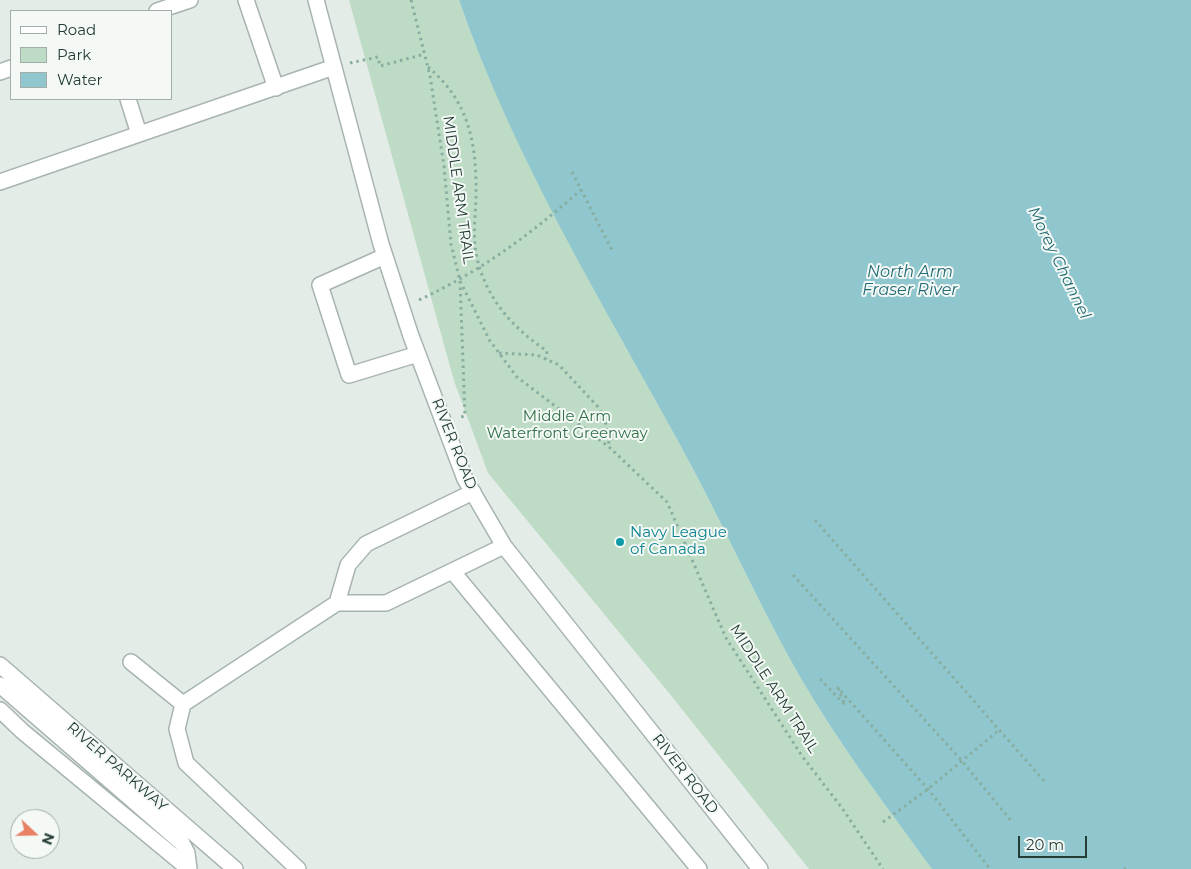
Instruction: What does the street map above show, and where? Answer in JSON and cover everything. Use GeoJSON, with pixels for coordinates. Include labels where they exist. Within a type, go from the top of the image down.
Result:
{"type":"FeatureCollection","features":[{"type":"Feature","properties":{"kind":"street"},"geometry":{"type":"LineString","coordinates":[[160,10],[190,0]]}},
{"type":"Feature","properties":{"kind":"street"},"geometry":{"type":"LineString","coordinates":[[246,0],[276,88]]}},
{"type":"Feature","properties":{"kind":"street","name":"RIVER ROAD"},"geometry":{"type":"LineString","coordinates":[[316,0],[385,256],[418,354],[465,479],[504,546],[760,869]]}},
{"type":"Feature","properties":{"kind":"street"},"geometry":{"type":"LineString","coordinates":[[0,182],[334,67]]}},
{"type":"Feature","properties":{"kind":"street"},"geometry":{"type":"LineString","coordinates":[[128,100],[139,134]]}},
{"type":"Feature","properties":{"kind":"street"},"geometry":{"type":"LineString","coordinates":[[385,256],[320,284],[349,375],[418,354]]}},
{"type":"Feature","properties":{"kind":"street"},"geometry":{"type":"LineString","coordinates":[[337,603],[348,565],[366,544],[473,492]]}},
{"type":"Feature","properties":{"kind":"street"},"geometry":{"type":"LineString","coordinates":[[298,869],[186,763],[177,730],[183,704],[337,603],[386,603],[504,546]]}},
{"type":"Feature","properties":{"kind":"street"},"geometry":{"type":"LineString","coordinates":[[453,572],[699,869]]}},
{"type":"Feature","properties":{"kind":"street"},"geometry":{"type":"LineString","coordinates":[[132,662],[183,704]]}},
{"type":"Feature","properties":{"kind":"street","name":"RIVER PARKWAY"},"geometry":{"type":"LineString","coordinates":[[0,665],[235,869]]}},
{"type":"Feature","properties":{"kind":"street"},"geometry":{"type":"LineString","coordinates":[[0,684],[182,842],[187,853],[189,869]]}},
{"type":"Feature","properties":{"kind":"street"},"geometry":{"type":"LineString","coordinates":[[0,710],[22,731],[189,869]]}},
{"type":"Feature","properties":{"kind":"path","name":"MIDDLE ARM TRAIL"},"geometry":{"type":"LineString","coordinates":[[411,0],[428,66],[444,166],[451,244],[460,281],[490,341],[517,377],[609,447],[667,502],[726,638],[802,756],[842,808],[883,869]]}},
{"type":"Feature","properties":{"kind":"path"},"geometry":{"type":"LineString","coordinates":[[413,6],[416,0]]}},
{"type":"Feature","properties":{"kind":"path"},"geometry":{"type":"LineString","coordinates":[[334,67],[378,56],[380,66],[425,54]]}},
{"type":"Feature","properties":{"kind":"path"},"geometry":{"type":"LineString","coordinates":[[428,66],[441,78],[466,116],[475,151],[476,252],[482,278],[503,314],[525,337],[548,351],[546,359]]}},
{"type":"Feature","properties":{"kind":"path"},"geometry":{"type":"LineString","coordinates":[[572,172],[613,252]]}},
{"type":"Feature","properties":{"kind":"path"},"geometry":{"type":"LineString","coordinates":[[424,298],[460,281],[487,264],[532,233],[581,190]]}},
{"type":"Feature","properties":{"kind":"path"},"geometry":{"type":"LineString","coordinates":[[444,424],[465,416],[460,281]]}},
{"type":"Feature","properties":{"kind":"path"},"geometry":{"type":"LineString","coordinates":[[499,353],[537,355],[559,365],[599,408],[608,429],[609,447]]}},
{"type":"Feature","properties":{"kind":"path"},"geometry":{"type":"LineString","coordinates":[[814,520],[998,731],[1045,782]]}},
{"type":"Feature","properties":{"kind":"path"},"geometry":{"type":"LineString","coordinates":[[793,575],[962,760],[1012,822]]}},
{"type":"Feature","properties":{"kind":"path"},"geometry":{"type":"LineString","coordinates":[[820,679],[845,705],[838,688],[928,790],[990,869]]}},
{"type":"Feature","properties":{"kind":"path"},"geometry":{"type":"LineString","coordinates":[[883,822],[928,790],[998,731]]}},
{"type":"Feature","properties":{"kind":"green space","name":"Middle Arm Waterfront Greenway"},"geometry":{"type":"Polygon","coordinates":[[[349,0],[459,0],[505,114],[532,170],[588,279],[692,467],[785,650],[836,735],[932,869],[809,869],[669,693],[488,473],[454,381],[349,0]]]}},
{"type":"Feature","properties":{"kind":"water","name":"North Arm Fraser River"},"geometry":{"type":"Polygon","coordinates":[[[459,0],[1191,0],[1191,869],[932,869],[836,735],[785,650],[692,467],[588,279],[531,170],[481,58],[459,0]]]}},
{"type":"Feature","properties":{"kind":"place","name":"Navy League of Canada"},"geometry":{"type":"Point","coordinates":[620,542]}},
{"type":"Feature","properties":{"kind":"water label","name":"Morey Channel"},"geometry":{"type":"Point","coordinates":[1059,263]}}]}
